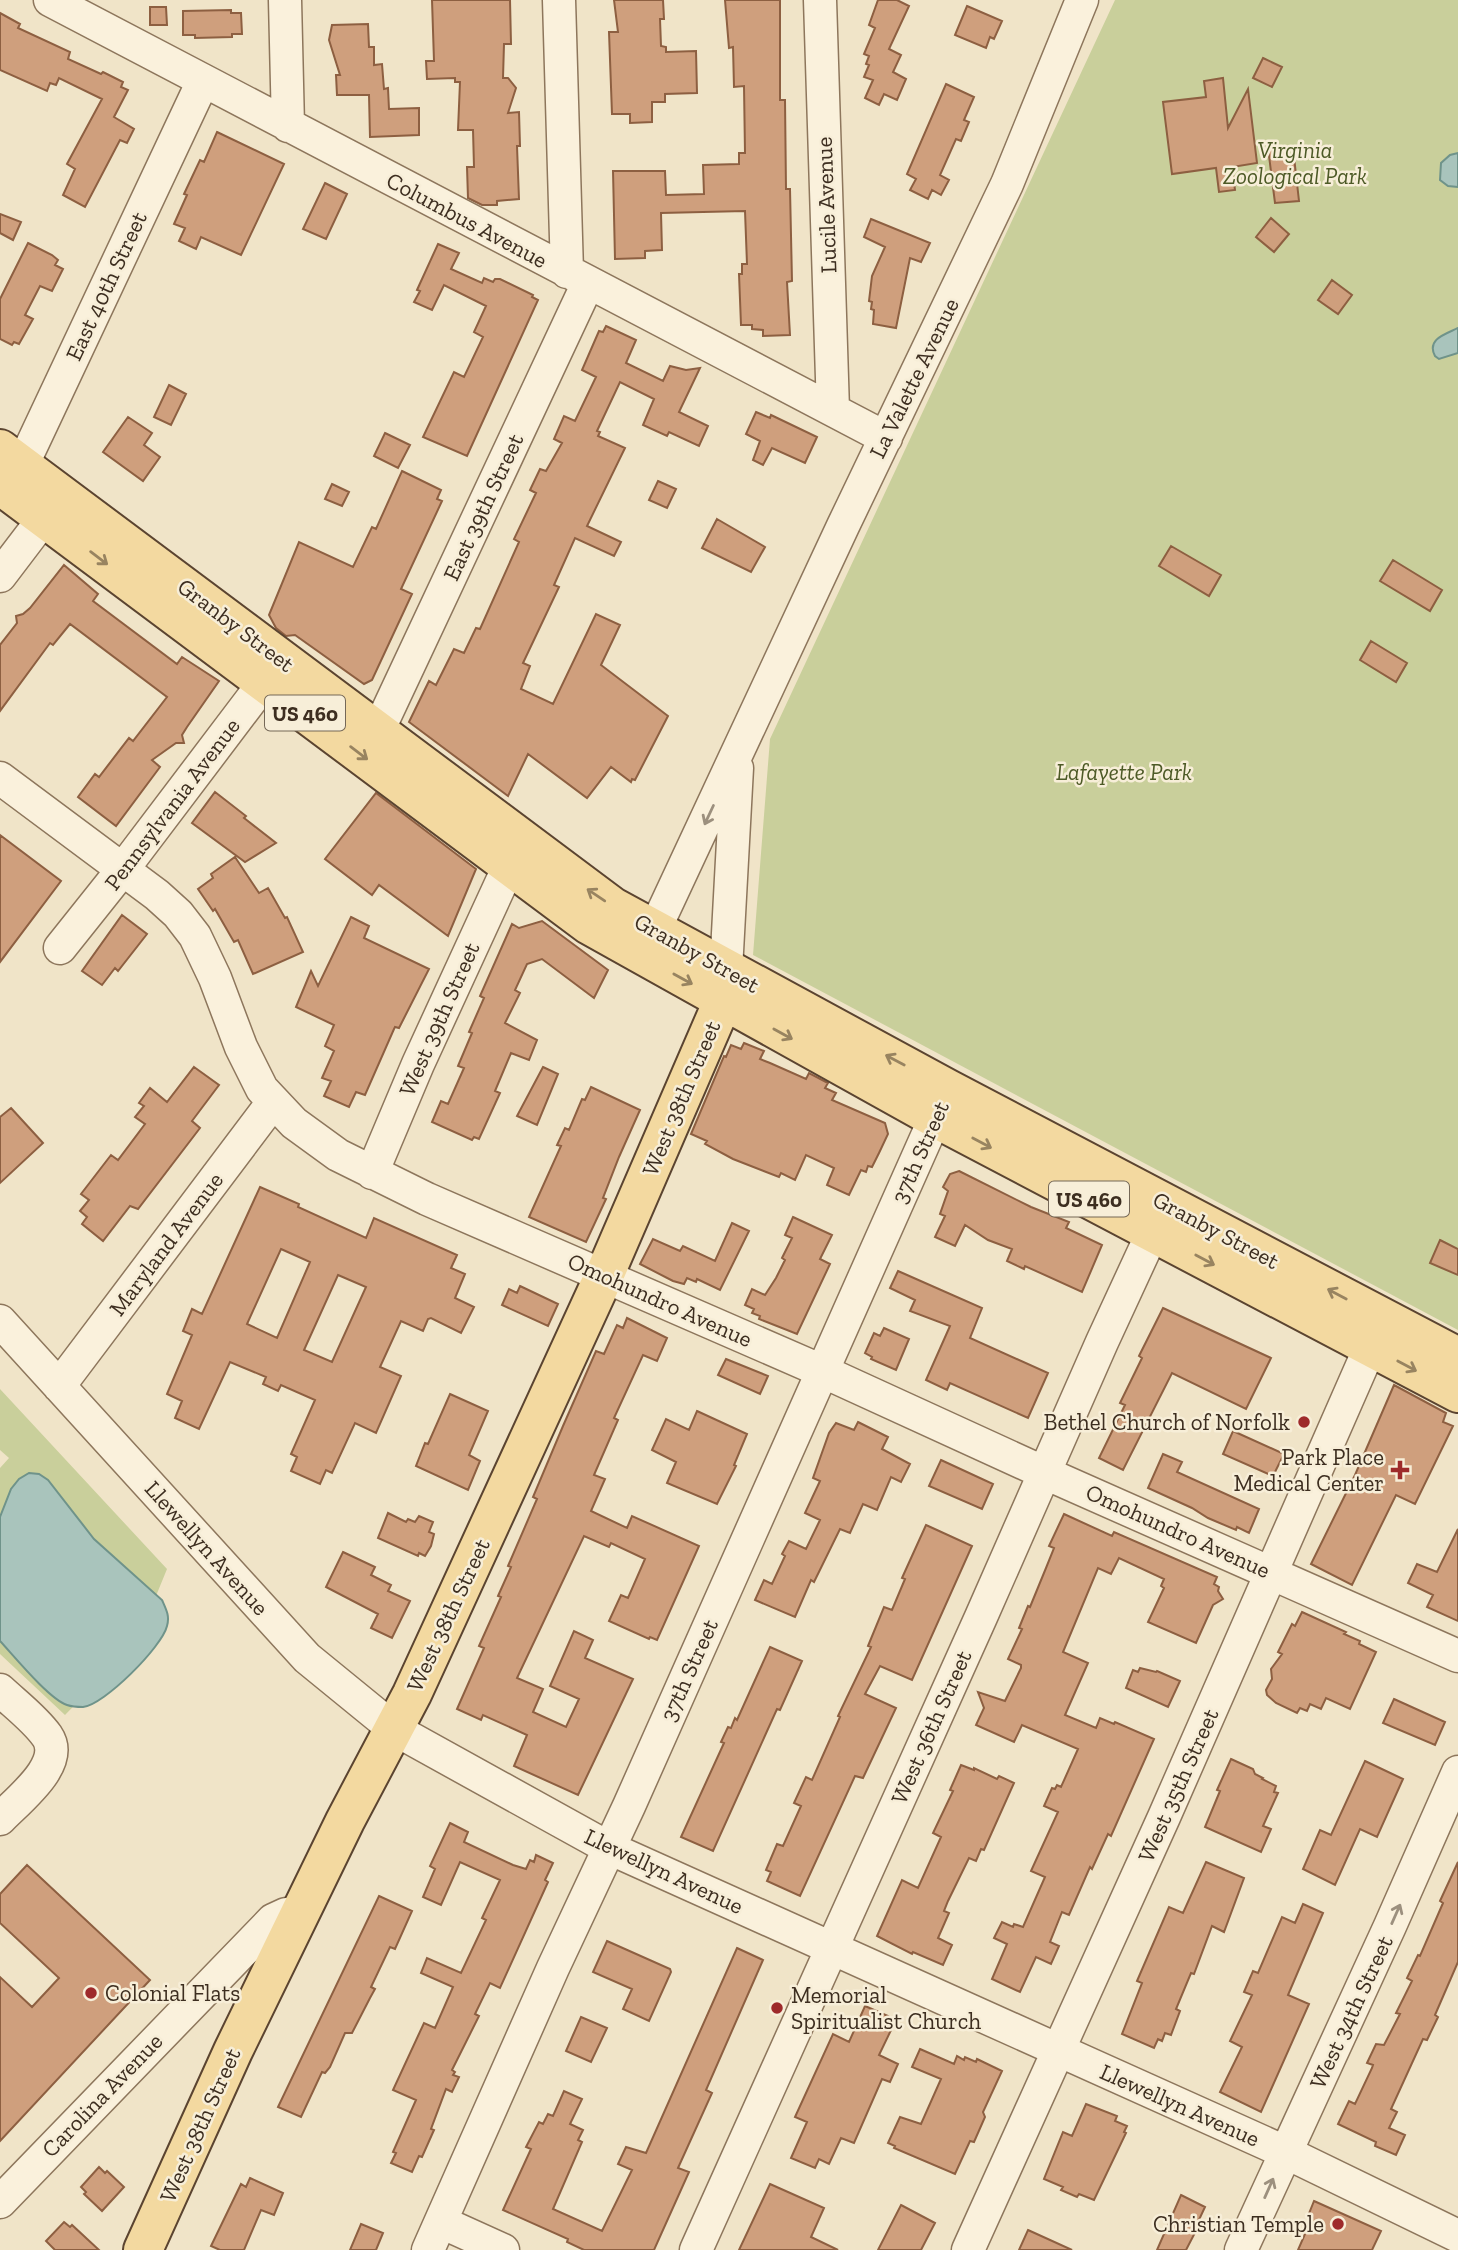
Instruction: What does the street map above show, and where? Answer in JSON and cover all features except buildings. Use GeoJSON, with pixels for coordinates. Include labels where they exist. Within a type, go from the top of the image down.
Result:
{"type":"FeatureCollection","features":[{"type":"Feature","properties":{"kind":"main road","name":"Granby Street"},"geometry":{"type":"LineString","coordinates":[[8,473],[274,671],[509,866],[589,925],[725,986],[1377,1332],[1458,1392]]}},
{"type":"Feature","properties":{"kind":"main road","name":"Granby Street"},"geometry":{"type":"LineString","coordinates":[[274,671],[378,731],[584,887],[654,931],[725,986]]}},
{"type":"Feature","properties":{"kind":"main road","name":"West 38th Street"},"geometry":{"type":"LineString","coordinates":[[143,2250],[233,2051],[418,1682],[604,1276],[725,986]]}},
{"type":"Feature","properties":{"kind":"main road","name":"Granby Street"},"geometry":{"type":"LineString","coordinates":[[1377,1332],[1458,1357]]}},
{"type":"Feature","properties":{"kind":"street","name":"Columbus Avenue"},"geometry":{"type":"LineString","coordinates":[[50,0],[886,438]]}},
{"type":"Feature","properties":{"kind":"street"},"geometry":{"type":"LineString","coordinates":[[285,0],[288,126]]}},
{"type":"Feature","properties":{"kind":"street","name":"East 39th Street"},"geometry":{"type":"LineString","coordinates":[[378,731],[578,277],[559,0]]}},
{"type":"Feature","properties":{"kind":"street","name":"Lucile Avenue"},"geometry":{"type":"LineString","coordinates":[[820,0],[833,410]]}},
{"type":"Feature","properties":{"kind":"street","name":"La Valette Avenue"},"geometry":{"type":"LineString","coordinates":[[654,931],[1007,184],[1082,0]]}},
{"type":"Feature","properties":{"kind":"street","name":"East 40th Street"},"geometry":{"type":"LineString","coordinates":[[8,473],[203,81]]}},
{"type":"Feature","properties":{"kind":"street"},"geometry":{"type":"LineString","coordinates":[[0,576],[53,505]]}},
{"type":"Feature","properties":{"kind":"street","name":"Pennsylvania Avenue"},"geometry":{"type":"LineString","coordinates":[[60,948],[274,671]]}},
{"type":"Feature","properties":{"kind":"street","name":"La Valette Avenue"},"geometry":{"type":"LineString","coordinates":[[725,986],[738,753]]}},
{"type":"Feature","properties":{"kind":"street","name":"Omohundro Avenue"},"geometry":{"type":"LineString","coordinates":[[0,778],[123,869],[178,914],[195,936],[215,978],[241,1047],[262,1089],[294,1124],[327,1147],[372,1173],[1458,1656]]}},
{"type":"Feature","properties":{"kind":"street","name":"West 39th Street"},"geometry":{"type":"LineString","coordinates":[[372,1173],[418,1064],[509,866]]}},
{"type":"Feature","properties":{"kind":"street","name":"Maryland Avenue"},"geometry":{"type":"LineString","coordinates":[[59,1386],[273,1102]]}},
{"type":"Feature","properties":{"kind":"street","name":"37th Street"},"geometry":{"type":"LineString","coordinates":[[434,2236],[942,1103]]}},
{"type":"Feature","properties":{"kind":"street","name":"West 36th Street"},"geometry":{"type":"LineString","coordinates":[[696,2250],[1159,1218]]}},
{"type":"Feature","properties":{"kind":"street","name":"Llewellyn Avenue"},"geometry":{"type":"LineString","coordinates":[[0,1321],[307,1658],[394,1729],[609,1848],[1286,2152],[1458,2236]]}},
{"type":"Feature","properties":{"kind":"street","name":"West 35th Street"},"geometry":{"type":"LineString","coordinates":[[968,2250],[1059,2051],[1377,1332]]}},
{"type":"Feature","properties":{"kind":"street"},"geometry":{"type":"LineString","coordinates":[[0,1690],[44,1733],[52,1751],[46,1770],[0,1819]]}},
{"type":"Feature","properties":{"kind":"street","name":"West 34th Street"},"geometry":{"type":"LineString","coordinates":[[1241,2250],[1458,1772]]}},
{"type":"Feature","properties":{"kind":"street","name":"Carolina Avenue"},"geometry":{"type":"LineString","coordinates":[[0,2202],[273,1920],[286,1914],[301,1912]]}},
{"type":"Feature","properties":{"kind":"street"},"geometry":{"type":"LineString","coordinates":[[434,2236],[503,2250]]}},
{"type":"Feature","properties":{"kind":"green space","name":"Lafayette Park"},"geometry":{"type":"Polygon","coordinates":[[[1115,0],[1458,0],[1458,1330],[753,955],[770,739],[1115,0]]]}},
{"type":"Feature","properties":{"kind":"green space"},"geometry":{"type":"Polygon","coordinates":[[[0,1389],[167,1569],[138,1640],[65,1715],[0,1654],[0,1468],[9,1458],[0,1450],[0,1389]]]}},
{"type":"Feature","properties":{"kind":"water"},"geometry":{"type":"Polygon","coordinates":[[[1458,153],[1458,187],[1448,186],[1440,180],[1441,163],[1450,155],[1458,153]]]}},
{"type":"Feature","properties":{"kind":"water"},"geometry":{"type":"Polygon","coordinates":[[[1458,328],[1458,353],[1439,359],[1433,350],[1435,341],[1458,328]]]}},
{"type":"Feature","properties":{"kind":"water"},"geometry":{"type":"Polygon","coordinates":[[[29,1473],[39,1474],[48,1480],[94,1539],[162,1600],[167,1613],[168,1622],[163,1635],[144,1660],[117,1686],[92,1704],[83,1707],[67,1705],[51,1695],[0,1641],[0,1517],[11,1489],[19,1479],[29,1473]]]}},
{"type":"Feature","properties":{"kind":"place","name":"Bethel Church of Norfolk"},"geometry":{"type":"Point","coordinates":[1304,1422]}},
{"type":"Feature","properties":{"kind":"place","name":"Park Place Medical Center"},"geometry":{"type":"Point","coordinates":[1400,1470]}},
{"type":"Feature","properties":{"kind":"place","name":"Colonial Flats"},"geometry":{"type":"Point","coordinates":[91,1993]}},
{"type":"Feature","properties":{"kind":"place","name":"Memorial Spiritualist Church"},"geometry":{"type":"Point","coordinates":[777,2008]}},
{"type":"Feature","properties":{"kind":"place","name":"Christian Temple"},"geometry":{"type":"Point","coordinates":[1338,2224]}},
{"type":"Feature","properties":{"kind":"park label","name":"Virginia Zoological Park"},"geometry":{"type":"Point","coordinates":[1295,163]}}]}
